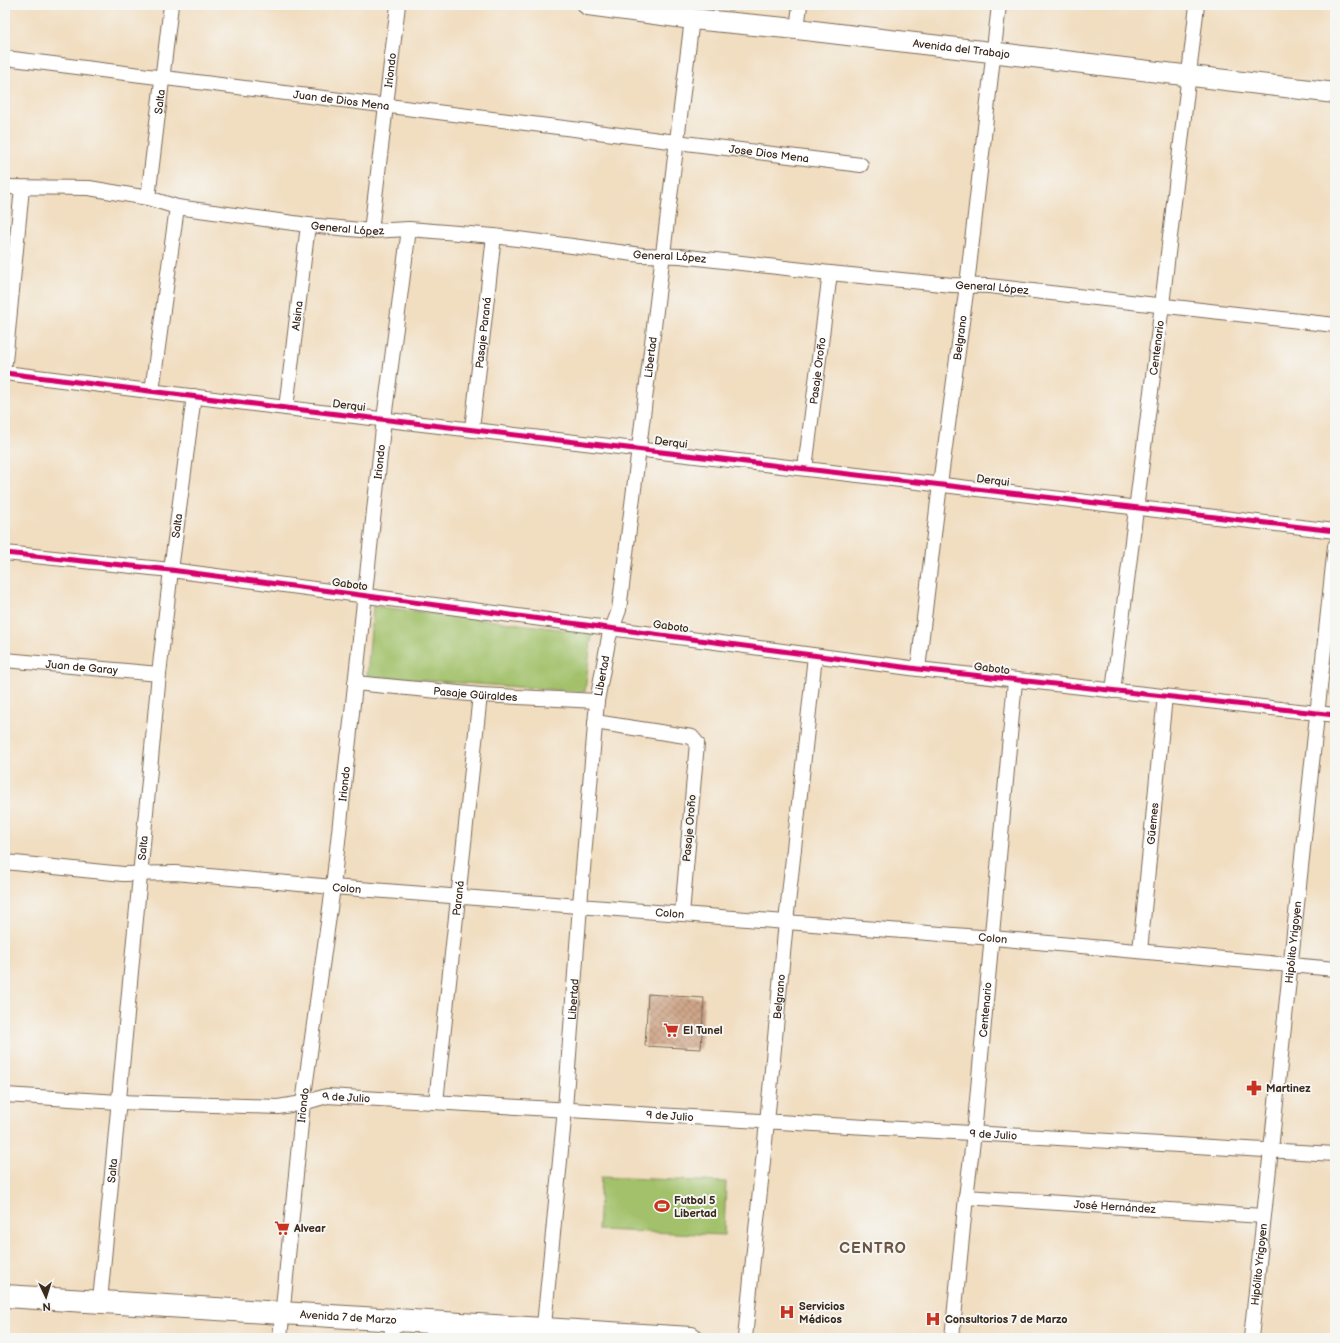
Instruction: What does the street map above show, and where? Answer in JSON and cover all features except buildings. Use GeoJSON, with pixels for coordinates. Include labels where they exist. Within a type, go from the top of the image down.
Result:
{"type":"FeatureCollection","features":[{"type":"Feature","properties":{"kind":"main road","name":"Avenida 7 de Marzo"},"geometry":{"type":"LineString","coordinates":[[5,1296],[282,1313],[392,1329],[691,1338]]}},
{"type":"Feature","properties":{"kind":"street","name":"Salta"},"geometry":{"type":"LineString","coordinates":[[148,198],[161,77],[171,5]]}},
{"type":"Feature","properties":{"kind":"street","name":"Iriondo"},"geometry":{"type":"LineString","coordinates":[[371,231],[398,5]]}},
{"type":"Feature","properties":{"kind":"street","name":"Avenida del Trabajo"},"geometry":{"type":"LineString","coordinates":[[593,5],[692,19],[797,29],[1335,94]]}},
{"type":"Feature","properties":{"kind":"street"},"geometry":{"type":"LineString","coordinates":[[797,29],[800,5]]}},
{"type":"Feature","properties":{"kind":"street","name":"Belgrano"},"geometry":{"type":"LineString","coordinates":[[918,669],[940,484],[967,285],[998,5]]}},
{"type":"Feature","properties":{"kind":"street","name":"Centenario"},"geometry":{"type":"LineString","coordinates":[[1113,691],[1162,305],[1190,76],[1197,5]]}},
{"type":"Feature","properties":{"kind":"street","name":"Libertad"},"geometry":{"type":"LineString","coordinates":[[543,1334],[565,1110],[597,701],[609,637],[620,610],[692,19]]}},
{"type":"Feature","properties":{"kind":"street","name":"Juan de Dios Mena"},"geometry":{"type":"LineString","coordinates":[[5,58],[677,142]]}},
{"type":"Feature","properties":{"kind":"street","name":"Jose Dios Mena"},"geometry":{"type":"LineString","coordinates":[[677,142],[861,165]]}},
{"type":"Feature","properties":{"kind":"street","name":"General López"},"geometry":{"type":"LineString","coordinates":[[5,187],[89,188],[148,198],[178,207],[308,225],[371,231],[409,229],[494,236],[642,255],[680,256],[952,285],[989,286],[1335,325]]}},
{"type":"Feature","properties":{"kind":"street"},"geometry":{"type":"LineString","coordinates":[[5,362],[22,188]]}},
{"type":"Feature","properties":{"kind":"street"},"geometry":{"type":"LineString","coordinates":[[152,391],[178,207]]}},
{"type":"Feature","properties":{"kind":"street","name":"Alsina"},"geometry":{"type":"LineString","coordinates":[[286,408],[308,225]]}},
{"type":"Feature","properties":{"kind":"street","name":"Iriondo"},"geometry":{"type":"LineString","coordinates":[[280,1338],[303,1103],[333,887],[384,419],[409,229]]}},
{"type":"Feature","properties":{"kind":"street","name":"Pasaje Paraná"},"geometry":{"type":"LineString","coordinates":[[472,429],[494,236]]}},
{"type":"Feature","properties":{"kind":"street","name":"Pasaje Oroño"},"geometry":{"type":"LineString","coordinates":[[805,468],[830,273]]}},
{"type":"Feature","properties":{"kind":"street","name":"Derqui"},"geometry":{"type":"LineString","coordinates":[[5,373],[286,408],[639,448],[1335,531]]}},
{"type":"Feature","properties":{"kind":"street","name":"Salta"},"geometry":{"type":"LineString","coordinates":[[100,1301],[159,674],[194,396]]}},
{"type":"Feature","properties":{"kind":"street","name":"Hipólito Yrigoyen"},"geometry":{"type":"LineString","coordinates":[[1251,1338],[1335,546]]}},
{"type":"Feature","properties":{"kind":"street","name":"Gaboto"},"geometry":{"type":"LineString","coordinates":[[5,554],[171,570],[918,669],[1335,715]]}},
{"type":"Feature","properties":{"kind":"street","name":"Belgrano"},"geometry":{"type":"LineString","coordinates":[[745,1338],[786,922],[815,656]]}},
{"type":"Feature","properties":{"kind":"street","name":"Juan de Garay"},"geometry":{"type":"LineString","coordinates":[[5,660],[159,674]]}},
{"type":"Feature","properties":{"kind":"street","name":"Centenario"},"geometry":{"type":"LineString","coordinates":[[952,1338],[974,1133],[1015,680]]}},
{"type":"Feature","properties":{"kind":"street","name":"Pasaje Güiraldes"},"geometry":{"type":"LineString","coordinates":[[355,683],[480,695],[597,701]]}},
{"type":"Feature","properties":{"kind":"street","name":"Paraná"},"geometry":{"type":"LineString","coordinates":[[436,1102],[480,695]]}},
{"type":"Feature","properties":{"kind":"street","name":"Güemes"},"geometry":{"type":"LineString","coordinates":[[1140,951],[1165,696]]}},
{"type":"Feature","properties":{"kind":"street","name":"Pasaje Oroño"},"geometry":{"type":"LineString","coordinates":[[596,722],[692,737],[697,743],[682,914]]}},
{"type":"Feature","properties":{"kind":"street","name":"Colon"},"geometry":{"type":"LineString","coordinates":[[5,862],[123,874],[175,873],[333,887],[992,938],[1335,969]]}},
{"type":"Feature","properties":{"kind":"street","name":"9 de Julio"},"geometry":{"type":"LineString","coordinates":[[5,1095],[119,1102],[278,1107],[303,1103],[327,1096],[1335,1154]]}},
{"type":"Feature","properties":{"kind":"street","name":"José Hernández"},"geometry":{"type":"LineString","coordinates":[[966,1197],[1263,1216]]}},
{"type":"Feature","properties":{"kind":"green space"},"geometry":{"type":"Polygon","coordinates":[[[373,606],[592,633],[585,692],[367,676],[373,606]]]}},
{"type":"Feature","properties":{"kind":"green space","name":"Futbol 5 Libertad"},"geometry":{"type":"Polygon","coordinates":[[[601,1177],[726,1182],[724,1235],[598,1230],[601,1177]]]}},
{"type":"Feature","properties":{"kind":"cycle path"},"geometry":{"type":"LineString","coordinates":[[5,373],[286,408],[1335,531]]}},
{"type":"Feature","properties":{"kind":"cycle path"},"geometry":{"type":"LineString","coordinates":[[5,553],[171,570],[918,669],[1335,715]]}},
{"type":"Feature","properties":{"kind":"place","name":"El Tunel"},"geometry":{"type":"Point","coordinates":[671,1030]}},
{"type":"Feature","properties":{"kind":"place","name":"Martinez"},"geometry":{"type":"Point","coordinates":[1254,1088]}},
{"type":"Feature","properties":{"kind":"place","name":"Futbol 5 Libertad"},"geometry":{"type":"Point","coordinates":[662,1206]}},
{"type":"Feature","properties":{"kind":"place","name":"Alvear"},"geometry":{"type":"Point","coordinates":[282,1228]}},
{"type":"Feature","properties":{"kind":"place","name":"Servicios Médicos"},"geometry":{"type":"Point","coordinates":[787,1312]}},
{"type":"Feature","properties":{"kind":"place","name":"Consultorios 7 de Marzo"},"geometry":{"type":"Point","coordinates":[933,1319]}},
{"type":"Feature","properties":{"kind":"district","name":"CENTRO"},"geometry":{"type":"Point","coordinates":[873,1248]}}]}
